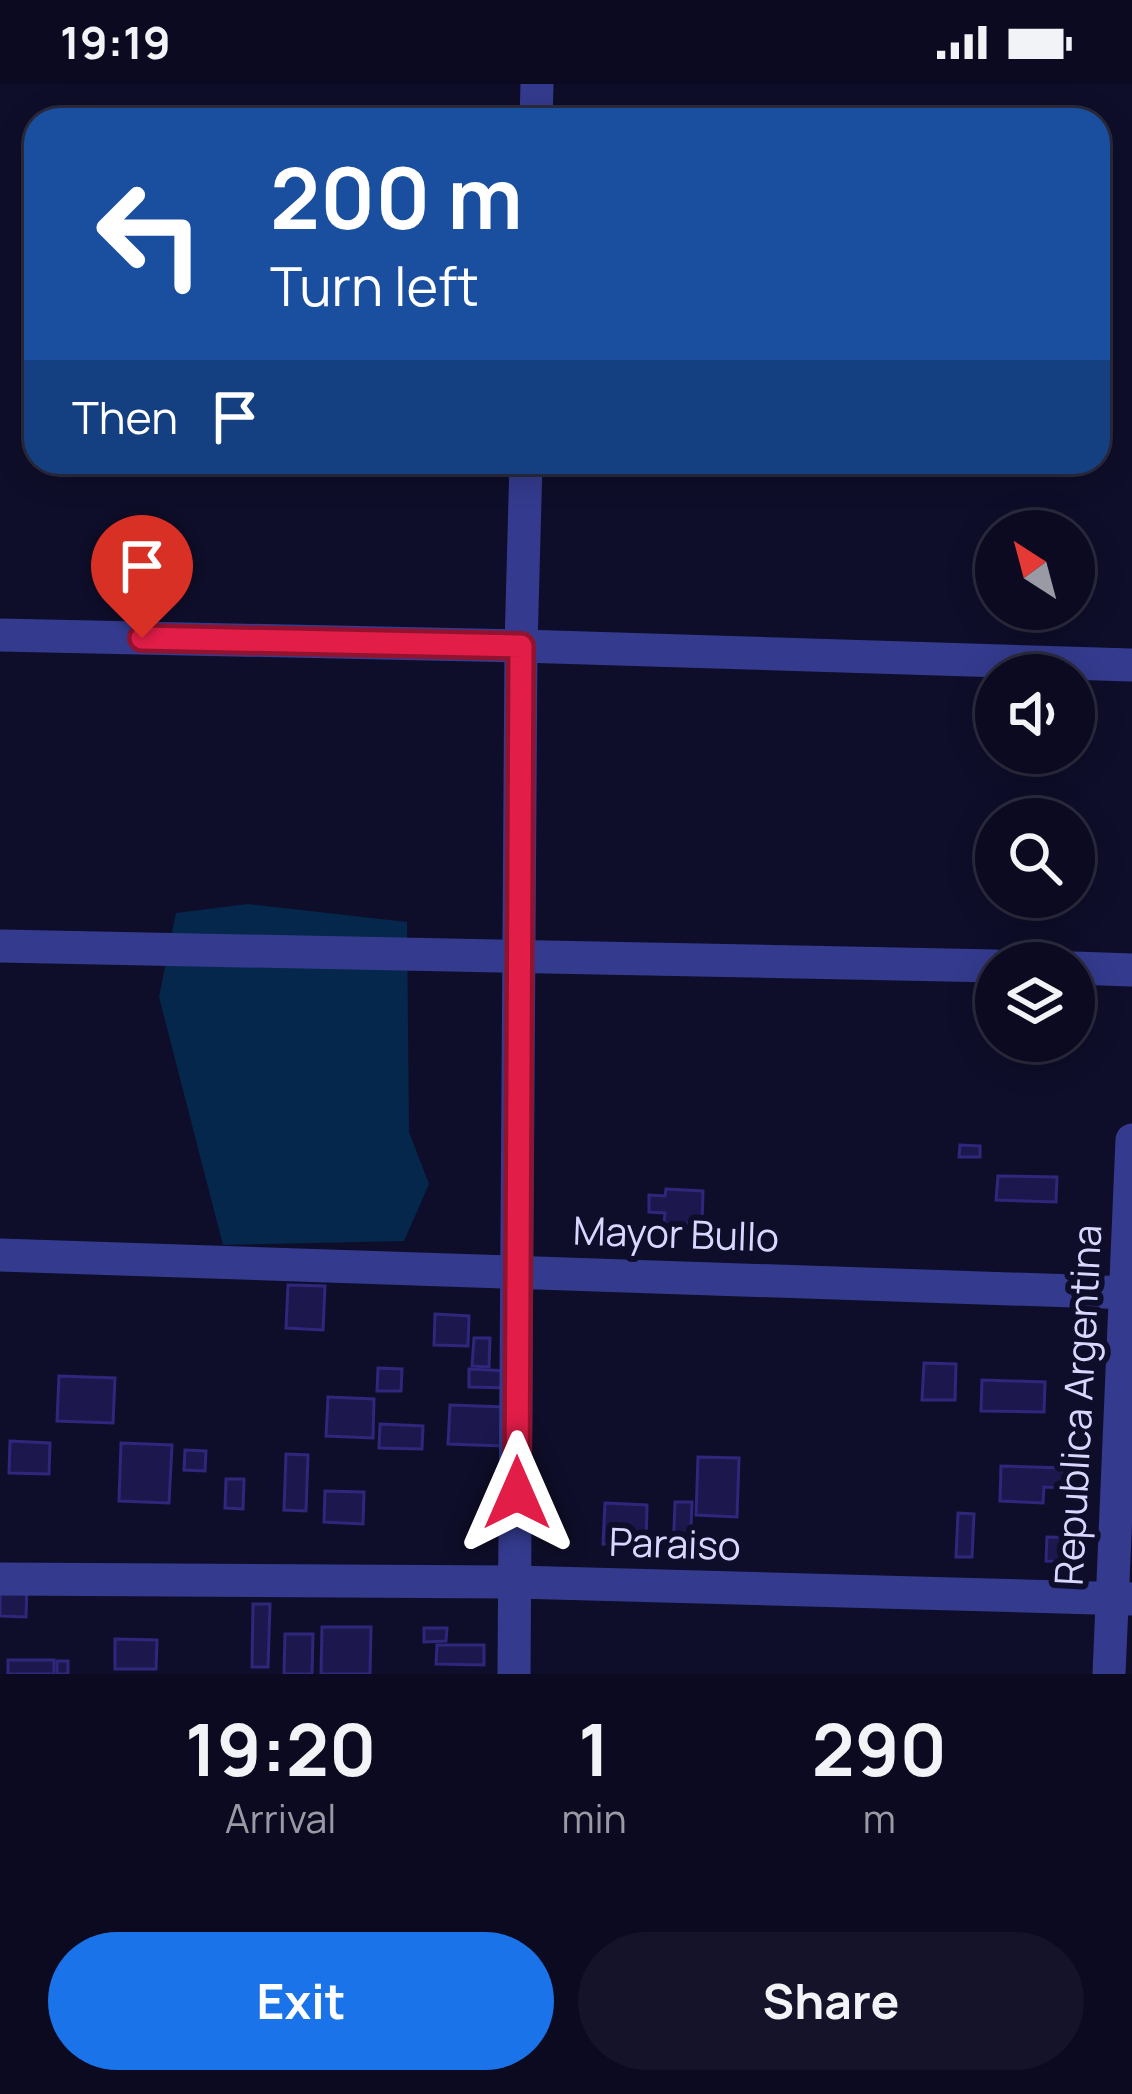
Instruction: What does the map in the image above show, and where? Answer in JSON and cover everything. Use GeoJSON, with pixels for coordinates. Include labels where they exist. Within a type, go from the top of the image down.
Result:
{"type":"FeatureCollection","features":[{"type":"Feature","properties":{"kind":"street"},"geometry":{"type":"LineString","coordinates":[[514,1674],[526,474]]}},
{"type":"Feature","properties":{"kind":"street"},"geometry":{"type":"LineString","coordinates":[[0,635],[1132,665]]}},
{"type":"Feature","properties":{"kind":"street"},"geometry":{"type":"LineString","coordinates":[[0,946],[975,966]]}},
{"type":"Feature","properties":{"kind":"street"},"geometry":{"type":"LineString","coordinates":[[1095,969],[1132,970]]}},
{"type":"Feature","properties":{"kind":"street","name":"Republica Argentina"},"geometry":{"type":"LineString","coordinates":[[1109,1674],[1121,1599],[1132,1140]]}},
{"type":"Feature","properties":{"kind":"street","name":"Mayor Bullo"},"geometry":{"type":"LineString","coordinates":[[0,1255],[1129,1293]]}},
{"type":"Feature","properties":{"kind":"street","name":"Paraiso"},"geometry":{"type":"LineString","coordinates":[[0,1579],[516,1582],[1121,1599]]}},
{"type":"Feature","properties":{"kind":"water"},"geometry":{"type":"Polygon","coordinates":[[[248,904],[407,922],[409,1132],[429,1184],[404,1241],[223,1245],[159,997],[176,913],[248,904]]]}},
{"type":"Feature","properties":{"kind":"building"},"geometry":{"type":"Polygon","coordinates":[[[960,1145],[980,1146],[980,1157],[959,1157],[960,1145]]]}},
{"type":"Feature","properties":{"kind":"building"},"geometry":{"type":"Polygon","coordinates":[[[998,1176],[1057,1177],[1056,1202],[996,1200],[998,1176]]]}},
{"type":"Feature","properties":{"kind":"building"},"geometry":{"type":"Polygon","coordinates":[[[666,1189],[703,1191],[702,1224],[664,1223],[665,1213],[649,1212],[649,1195],[665,1196],[666,1189]]]}},
{"type":"Feature","properties":{"kind":"building"},"geometry":{"type":"Polygon","coordinates":[[[288,1285],[325,1286],[323,1330],[286,1328],[288,1285]]]}},
{"type":"Feature","properties":{"kind":"building"},"geometry":{"type":"Polygon","coordinates":[[[435,1314],[469,1316],[468,1346],[434,1345],[435,1314]]]}},
{"type":"Feature","properties":{"kind":"building"},"geometry":{"type":"Polygon","coordinates":[[[474,1338],[490,1338],[489,1367],[472,1366],[474,1338]]]}},
{"type":"Feature","properties":{"kind":"building"},"geometry":{"type":"Polygon","coordinates":[[[924,1363],[956,1364],[955,1400],[922,1400],[924,1363]]]}},
{"type":"Feature","properties":{"kind":"building"},"geometry":{"type":"Polygon","coordinates":[[[378,1368],[402,1369],[401,1391],[377,1391],[378,1368]]]}},
{"type":"Feature","properties":{"kind":"building"},"geometry":{"type":"Polygon","coordinates":[[[469,1369],[512,1371],[512,1388],[469,1387],[469,1369]]]}},
{"type":"Feature","properties":{"kind":"building"},"geometry":{"type":"Polygon","coordinates":[[[59,1376],[115,1378],[113,1423],[57,1421],[59,1376]]]}},
{"type":"Feature","properties":{"kind":"building"},"geometry":{"type":"Polygon","coordinates":[[[982,1380],[1045,1382],[1044,1412],[981,1411],[982,1380]]]}},
{"type":"Feature","properties":{"kind":"building"},"geometry":{"type":"Polygon","coordinates":[[[328,1397],[374,1399],[373,1438],[326,1436],[328,1397]]]}},
{"type":"Feature","properties":{"kind":"building"},"geometry":{"type":"Polygon","coordinates":[[[450,1405],[504,1407],[502,1446],[448,1444],[450,1405]]]}},
{"type":"Feature","properties":{"kind":"building"},"geometry":{"type":"Polygon","coordinates":[[[380,1424],[423,1426],[422,1449],[379,1448],[380,1424]]]}},
{"type":"Feature","properties":{"kind":"building"},"geometry":{"type":"Polygon","coordinates":[[[10,1441],[50,1443],[49,1474],[9,1473],[10,1441]]]}},
{"type":"Feature","properties":{"kind":"building"},"geometry":{"type":"Polygon","coordinates":[[[121,1443],[172,1445],[169,1503],[119,1501],[121,1443]]]}},
{"type":"Feature","properties":{"kind":"building"},"geometry":{"type":"Polygon","coordinates":[[[185,1450],[206,1451],[205,1471],[184,1470],[185,1450]]]}},
{"type":"Feature","properties":{"kind":"building"},"geometry":{"type":"Polygon","coordinates":[[[286,1454],[308,1455],[306,1511],[284,1510],[286,1454]]]}},
{"type":"Feature","properties":{"kind":"building"},"geometry":{"type":"Polygon","coordinates":[[[698,1457],[739,1458],[737,1517],[696,1515],[698,1457]]]}},
{"type":"Feature","properties":{"kind":"building"},"geometry":{"type":"Polygon","coordinates":[[[1001,1466],[1064,1468],[1063,1488],[1044,1487],[1043,1503],[1000,1501],[1001,1466]]]}},
{"type":"Feature","properties":{"kind":"building"},"geometry":{"type":"Polygon","coordinates":[[[226,1479],[244,1479],[243,1509],[225,1508],[226,1479]]]}},
{"type":"Feature","properties":{"kind":"building"},"geometry":{"type":"Polygon","coordinates":[[[325,1491],[364,1492],[363,1524],[324,1522],[325,1491]]]}},
{"type":"Feature","properties":{"kind":"building"},"geometry":{"type":"Polygon","coordinates":[[[675,1502],[692,1502],[690,1553],[673,1553],[675,1502]]]}},
{"type":"Feature","properties":{"kind":"building"},"geometry":{"type":"Polygon","coordinates":[[[605,1503],[647,1505],[646,1545],[603,1544],[605,1503]]]}},
{"type":"Feature","properties":{"kind":"building"},"geometry":{"type":"Polygon","coordinates":[[[958,1513],[974,1514],[972,1557],[956,1557],[958,1513]]]}},
{"type":"Feature","properties":{"kind":"building"},"geometry":{"type":"Polygon","coordinates":[[[1047,1537],[1082,1538],[1081,1562],[1046,1561],[1047,1537]]]}},
{"type":"Feature","properties":{"kind":"building"},"geometry":{"type":"Polygon","coordinates":[[[0,1585],[27,1585],[26,1617],[0,1616],[0,1585]]]}},
{"type":"Feature","properties":{"kind":"building"},"geometry":{"type":"Polygon","coordinates":[[[253,1604],[270,1604],[268,1667],[252,1667],[253,1604]]]}},
{"type":"Feature","properties":{"kind":"building"},"geometry":{"type":"Polygon","coordinates":[[[322,1627],[371,1627],[370,1674],[321,1674],[322,1627]]]}},
{"type":"Feature","properties":{"kind":"building"},"geometry":{"type":"Polygon","coordinates":[[[424,1628],[447,1628],[446,1641],[424,1642],[424,1628]]]}},
{"type":"Feature","properties":{"kind":"building"},"geometry":{"type":"Polygon","coordinates":[[[285,1634],[313,1634],[312,1674],[284,1674],[285,1634]]]}},
{"type":"Feature","properties":{"kind":"building"},"geometry":{"type":"Polygon","coordinates":[[[115,1639],[157,1640],[156,1669],[115,1669],[115,1639]]]}},
{"type":"Feature","properties":{"kind":"building"},"geometry":{"type":"Polygon","coordinates":[[[437,1645],[484,1645],[484,1665],[436,1664],[437,1645]]]}},
{"type":"Feature","properties":{"kind":"building"},"geometry":{"type":"Polygon","coordinates":[[[8,1660],[54,1660],[54,1674],[8,1674],[8,1660]]]}},
{"type":"Feature","properties":{"kind":"building"},"geometry":{"type":"Polygon","coordinates":[[[57,1661],[68,1661],[68,1674],[57,1674],[57,1661]]]}},
{"type":"Feature","properties":{"kind":"route"},"geometry":{"type":"LineString","coordinates":[[142,638],[521,646],[517,1493]]}}]}
